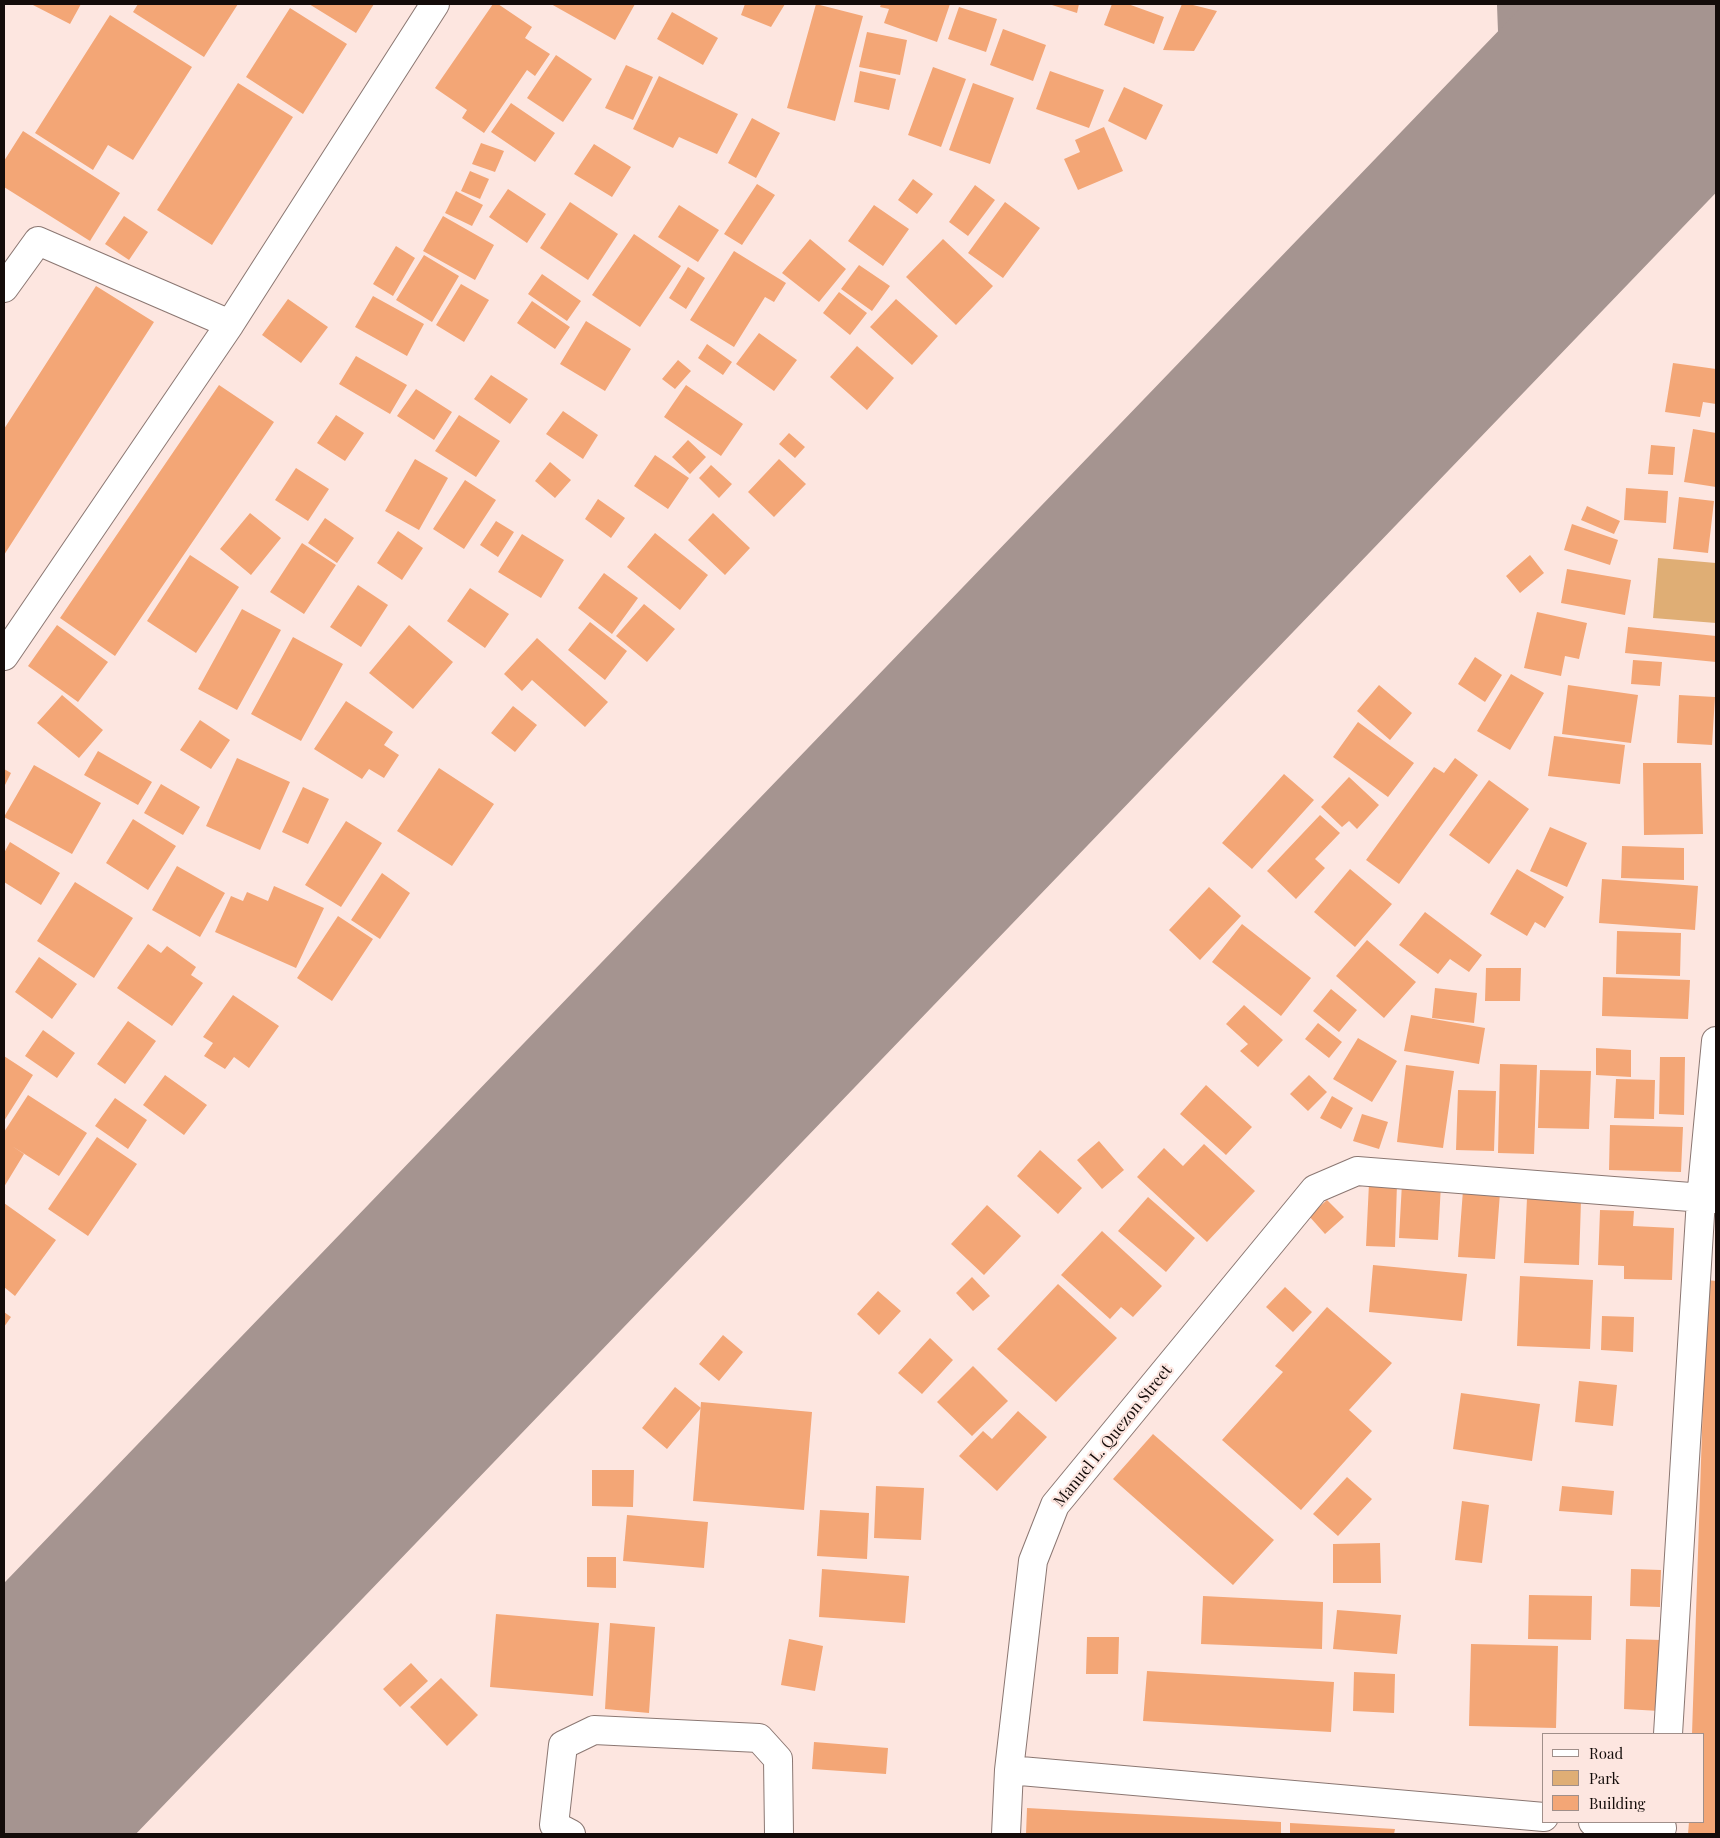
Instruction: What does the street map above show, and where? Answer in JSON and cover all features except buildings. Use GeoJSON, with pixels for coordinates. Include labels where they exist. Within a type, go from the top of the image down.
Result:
{"type":"FeatureCollection","features":[{"type":"Feature","properties":{"kind":"street"},"geometry":{"type":"LineString","coordinates":[[4,656],[230,324],[435,4]]}},
{"type":"Feature","properties":{"kind":"street"},"geometry":{"type":"LineString","coordinates":[[4,288],[38,242],[230,324]]}},
{"type":"Feature","properties":{"kind":"street"},"geometry":{"type":"LineString","coordinates":[[1668,1733],[1709,1199],[1716,1042]]}},
{"type":"Feature","properties":{"kind":"street","name":"Manuel L. Quezon Street"},"geometry":{"type":"LineString","coordinates":[[1006,1834],[1009,1770],[1033,1561],[1055,1505],[1315,1189],[1356,1171],[1709,1199]]}},
{"type":"Feature","properties":{"kind":"street"},"geometry":{"type":"LineString","coordinates":[[571,1834],[554,1825],[563,1745],[594,1730],[759,1738],[778,1759],[779,1834]]}},
{"type":"Feature","properties":{"kind":"street"},"geometry":{"type":"LineString","coordinates":[[1009,1770],[1542,1817]]}},
{"type":"Feature","properties":{"kind":"street"},"geometry":{"type":"LineString","coordinates":[[1604,1823],[1663,1828]]}},
{"type":"Feature","properties":{"kind":"green space"},"geometry":{"type":"Polygon","coordinates":[[[1658,558],[1716,563],[1716,623],[1653,618],[1658,558]]]}},
{"type":"Feature","properties":{"kind":"taxiway"},"geometry":{"type":"LineString","coordinates":[[1551,4],[1557,163]]}},
{"type":"Feature","properties":{"kind":"runway"},"geometry":{"type":"LineString","coordinates":[[4,1777],[1711,4]]}}]}
